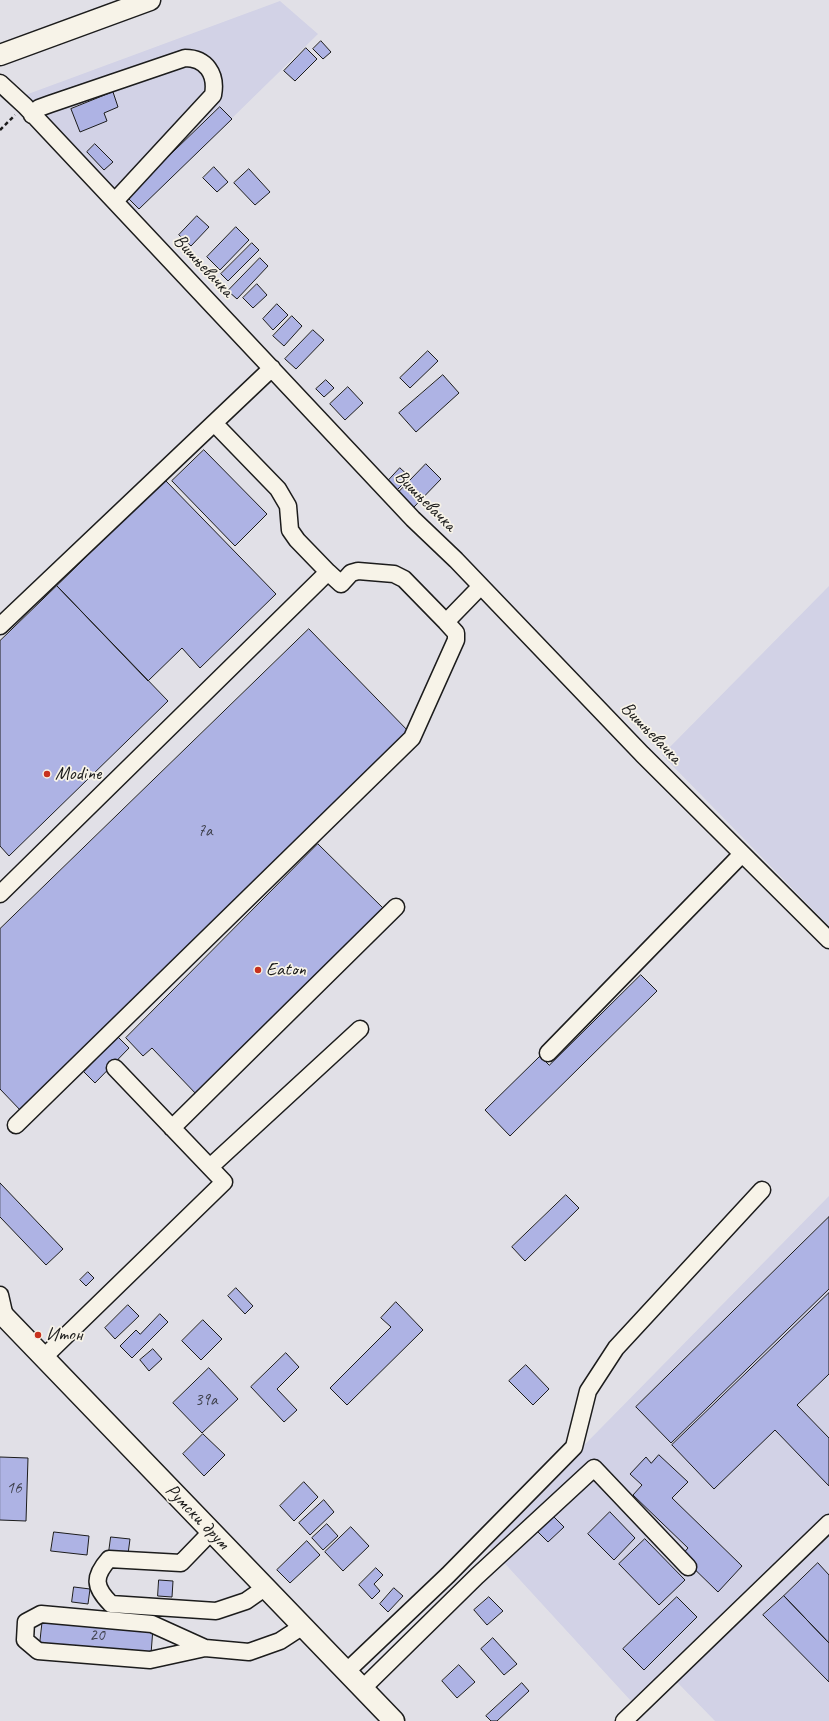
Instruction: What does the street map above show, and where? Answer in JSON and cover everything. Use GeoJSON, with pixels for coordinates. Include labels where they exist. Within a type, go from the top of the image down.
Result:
{"type":"FeatureCollection","features":[{"type":"Feature","properties":{"kind":"main road"},"geometry":{"type":"LineString","coordinates":[[0,55],[150,0]]}},
{"type":"Feature","properties":{"kind":"main road","name":"Румски друм"},"geometry":{"type":"LineString","coordinates":[[2,1315],[394,1721]]}},
{"type":"Feature","properties":{"kind":"street"},"geometry":{"type":"LineString","coordinates":[[28,110],[39,108],[185,58],[197,60],[208,67],[214,80],[213,95],[115,201]]}},
{"type":"Feature","properties":{"kind":"street","name":"Вишњевачка"},"geometry":{"type":"LineString","coordinates":[[0,83],[28,110],[115,201],[413,519],[481,586],[642,754],[829,940]]}},
{"type":"Feature","properties":{"kind":"street"},"geometry":{"type":"LineString","coordinates":[[0,626],[272,368]]}},
{"type":"Feature","properties":{"kind":"street"},"geometry":{"type":"LineString","coordinates":[[16,1125],[412,738],[456,640],[456,633],[404,579],[399,576],[394,574],[358,571],[351,573],[341,584],[297,540],[290,530],[288,506],[278,489],[214,423]]}},
{"type":"Feature","properties":{"kind":"street"},"geometry":{"type":"LineString","coordinates":[[0,894],[328,572]]}},
{"type":"Feature","properties":{"kind":"street"},"geometry":{"type":"LineString","coordinates":[[446,622],[481,586]]}},
{"type":"Feature","properties":{"kind":"street"},"geometry":{"type":"LineString","coordinates":[[548,1053],[742,854]]}},
{"type":"Feature","properties":{"kind":"street"},"geometry":{"type":"LineString","coordinates":[[172,1128],[396,907]]}},
{"type":"Feature","properties":{"kind":"street"},"geometry":{"type":"LineString","coordinates":[[210,1167],[360,1029]]}},
{"type":"Feature","properties":{"kind":"street"},"geometry":{"type":"LineString","coordinates":[[43,1358],[224,1182],[115,1068]]}},
{"type":"Feature","properties":{"kind":"street"},"geometry":{"type":"LineString","coordinates":[[347,1671],[448,1575],[574,1447],[588,1391],[616,1348],[762,1190]]}},
{"type":"Feature","properties":{"kind":"street"},"geometry":{"type":"LineString","coordinates":[[0,1295],[2,1315]]}},
{"type":"Feature","properties":{"kind":"street"},"geometry":{"type":"LineString","coordinates":[[363,1688],[477,1576],[594,1468],[688,1567]]}},
{"type":"Feature","properties":{"kind":"street"},"geometry":{"type":"LineString","coordinates":[[624,1721],[829,1523]]}},
{"type":"Feature","properties":{"kind":"street"},"geometry":{"type":"LineString","coordinates":[[211,1532],[182,1563],[109,1559],[99,1570],[98,1582],[102,1594],[111,1604],[216,1611],[246,1601],[266,1587]]}},
{"type":"Feature","properties":{"kind":"street"},"geometry":{"type":"LineString","coordinates":[[204,1648],[152,1624],[41,1614],[26,1622],[25,1640],[38,1650],[150,1660],[204,1648],[248,1652],[280,1641],[303,1626]]}},
{"type":"Feature","properties":{"kind":"path"},"geometry":{"type":"LineString","coordinates":[[0,130],[28,110]]}},
{"type":"Feature","properties":{"kind":"shaded area"},"geometry":{"type":"Polygon","coordinates":[[[280,1],[318,34],[133,215],[20,97],[280,1]]]}},
{"type":"Feature","properties":{"kind":"shaded area"},"geometry":{"type":"Polygon","coordinates":[[[829,586],[829,926],[662,755],[829,586]]]}},
{"type":"Feature","properties":{"kind":"shaded area"},"geometry":{"type":"Polygon","coordinates":[[[829,1196],[829,1721],[715,1721],[675,1680],[642,1713],[487,1544],[829,1196]]]}},
{"type":"Feature","properties":{"kind":"building"},"geometry":{"type":"Polygon","coordinates":[[[321,41],[331,52],[323,59],[313,49],[321,41]]]}},
{"type":"Feature","properties":{"kind":"building"},"geometry":{"type":"Polygon","coordinates":[[[306,48],[317,59],[295,81],[284,71],[306,48]]]}},
{"type":"Feature","properties":{"kind":"building"},"geometry":{"type":"Polygon","coordinates":[[[113,92],[118,107],[104,113],[107,121],[80,132],[71,109],[113,92]]]}},
{"type":"Feature","properties":{"kind":"building"},"geometry":{"type":"Polygon","coordinates":[[[220,107],[232,119],[139,209],[127,197],[220,107]]]}},
{"type":"Feature","properties":{"kind":"building"},"geometry":{"type":"Polygon","coordinates":[[[95,144],[113,162],[104,170],[87,152],[95,144]]]}},
{"type":"Feature","properties":{"kind":"building"},"geometry":{"type":"Polygon","coordinates":[[[214,167],[228,182],[217,192],[203,178],[214,167]]]}},
{"type":"Feature","properties":{"kind":"building"},"geometry":{"type":"Polygon","coordinates":[[[249,169],[270,192],[255,205],[234,183],[249,169]]]}},
{"type":"Feature","properties":{"kind":"building"},"geometry":{"type":"Polygon","coordinates":[[[197,216],[209,227],[191,246],[179,235],[197,216]]]}},
{"type":"Feature","properties":{"kind":"building"},"geometry":{"type":"Polygon","coordinates":[[[236,227],[249,240],[220,270],[207,257],[236,227]]]}},
{"type":"Feature","properties":{"kind":"building"},"geometry":{"type":"Polygon","coordinates":[[[252,243],[259,250],[228,281],[221,274],[252,243]]]}},
{"type":"Feature","properties":{"kind":"building"},"geometry":{"type":"Polygon","coordinates":[[[260,258],[268,266],[237,299],[228,291],[260,258]]]}},
{"type":"Feature","properties":{"kind":"building"},"geometry":{"type":"Polygon","coordinates":[[[257,284],[267,295],[253,308],[243,298],[257,284]]]}},
{"type":"Feature","properties":{"kind":"building"},"geometry":{"type":"Polygon","coordinates":[[[277,304],[288,315],[273,330],[263,319],[277,304]]]}},
{"type":"Feature","properties":{"kind":"building"},"geometry":{"type":"Polygon","coordinates":[[[292,316],[302,326],[284,346],[273,336],[292,316]]]}},
{"type":"Feature","properties":{"kind":"building"},"geometry":{"type":"Polygon","coordinates":[[[313,330],[324,340],[296,369],[285,359],[313,330]]]}},
{"type":"Feature","properties":{"kind":"building"},"geometry":{"type":"Polygon","coordinates":[[[428,351],[438,361],[410,388],[400,378],[428,351]]]}},
{"type":"Feature","properties":{"kind":"building"},"geometry":{"type":"Polygon","coordinates":[[[443,375],[459,393],[416,432],[399,413],[443,375]]]}},
{"type":"Feature","properties":{"kind":"building"},"geometry":{"type":"Polygon","coordinates":[[[326,380],[334,388],[324,397],[316,389],[326,380]]]}},
{"type":"Feature","properties":{"kind":"building"},"geometry":{"type":"Polygon","coordinates":[[[348,387],[363,403],[345,420],[330,404],[348,387]]]}},
{"type":"Feature","properties":{"kind":"building"},"geometry":{"type":"Polygon","coordinates":[[[204,450],[267,514],[235,546],[172,481],[204,450]]]}},
{"type":"Feature","properties":{"kind":"building"},"geometry":{"type":"Polygon","coordinates":[[[426,464],[441,479],[413,508],[398,493],[426,464]]]}},
{"type":"Feature","properties":{"kind":"building"},"geometry":{"type":"Polygon","coordinates":[[[400,468],[410,477],[397,490],[388,481],[400,468]]]}},
{"type":"Feature","properties":{"kind":"building"},"geometry":{"type":"Polygon","coordinates":[[[165,480],[276,594],[200,668],[182,648],[148,681],[57,586],[165,480]]]}},
{"type":"Feature","properties":{"kind":"building","name":"Modine"},"geometry":{"type":"Polygon","coordinates":[[[57,586],[168,701],[9,856],[0,846],[0,641],[57,586]]]}},
{"type":"Feature","properties":{"kind":"building"},"geometry":{"type":"Polygon","coordinates":[[[309,629],[411,734],[22,1112],[0,1089],[0,929],[309,629]]]}},
{"type":"Feature","properties":{"kind":"building","name":"Eaton"},"geometry":{"type":"Polygon","coordinates":[[[318,844],[383,908],[198,1096],[152,1048],[143,1056],[126,1038],[318,844]]]}},
{"type":"Feature","properties":{"kind":"building"},"geometry":{"type":"Polygon","coordinates":[[[641,975],[657,991],[510,1136],[485,1110],[540,1056],[549,1065],[641,975]]]}},
{"type":"Feature","properties":{"kind":"building"},"geometry":{"type":"Polygon","coordinates":[[[118,1037],[129,1048],[95,1083],[84,1072],[118,1037]]]}},
{"type":"Feature","properties":{"kind":"building"},"geometry":{"type":"Polygon","coordinates":[[[0,1183],[63,1249],[46,1265],[0,1217],[0,1183]]]}},
{"type":"Feature","properties":{"kind":"building"},"geometry":{"type":"Polygon","coordinates":[[[566,1195],[579,1208],[525,1261],[512,1247],[566,1195]]]}},
{"type":"Feature","properties":{"kind":"building"},"geometry":{"type":"Polygon","coordinates":[[[829,1217],[829,1289],[671,1443],[636,1407],[829,1217]]]}},
{"type":"Feature","properties":{"kind":"building"},"geometry":{"type":"Polygon","coordinates":[[[88,1272],[94,1278],[86,1286],[80,1280],[88,1272]]]}},
{"type":"Feature","properties":{"kind":"building"},"geometry":{"type":"Polygon","coordinates":[[[236,1288],[253,1306],[245,1314],[228,1296],[236,1288]]]}},
{"type":"Feature","properties":{"kind":"building"},"geometry":{"type":"Polygon","coordinates":[[[829,1293],[829,1374],[797,1405],[829,1438],[829,1486],[775,1430],[714,1489],[672,1445],[829,1293]]]}},
{"type":"Feature","properties":{"kind":"building"},"geometry":{"type":"Polygon","coordinates":[[[396,1302],[423,1330],[347,1405],[330,1388],[391,1327],[381,1318],[396,1302]]]}},
{"type":"Feature","properties":{"kind":"building"},"geometry":{"type":"Polygon","coordinates":[[[128,1305],[139,1316],[115,1339],[105,1328],[128,1305]]]}},
{"type":"Feature","properties":{"kind":"building"},"geometry":{"type":"Polygon","coordinates":[[[160,1314],[168,1322],[132,1358],[120,1346],[136,1330],[140,1334],[160,1314]]]}},
{"type":"Feature","properties":{"kind":"building"},"geometry":{"type":"Polygon","coordinates":[[[203,1320],[222,1339],[201,1360],[182,1341],[203,1320]]]}},
{"type":"Feature","properties":{"kind":"building"},"geometry":{"type":"Polygon","coordinates":[[[153,1349],[162,1359],[149,1371],[140,1360],[153,1349]]]}},
{"type":"Feature","properties":{"kind":"building"},"geometry":{"type":"Polygon","coordinates":[[[286,1353],[299,1367],[277,1389],[297,1410],[284,1422],[251,1387],[286,1353]]]}},
{"type":"Feature","properties":{"kind":"building"},"geometry":{"type":"Polygon","coordinates":[[[526,1365],[549,1389],[533,1405],[509,1381],[526,1365]]]}},
{"type":"Feature","properties":{"kind":"building"},"geometry":{"type":"Polygon","coordinates":[[[209,1368],[238,1399],[202,1433],[173,1403],[209,1368]]]}},
{"type":"Feature","properties":{"kind":"building"},"geometry":{"type":"Polygon","coordinates":[[[203,1434],[225,1455],[204,1476],[183,1454],[203,1434]]]}},
{"type":"Feature","properties":{"kind":"building"},"geometry":{"type":"Polygon","coordinates":[[[659,1455],[688,1482],[672,1498],[742,1566],[718,1592],[681,1556],[688,1548],[633,1495],[642,1485],[630,1474],[646,1457],[651,1463],[659,1455]]]}},
{"type":"Feature","properties":{"kind":"building"},"geometry":{"type":"Polygon","coordinates":[[[0,1457],[28,1458],[26,1521],[0,1520],[0,1457]]]}},
{"type":"Feature","properties":{"kind":"building"},"geometry":{"type":"Polygon","coordinates":[[[304,1482],[318,1497],[294,1521],[280,1506],[304,1482]]]}},
{"type":"Feature","properties":{"kind":"building"},"geometry":{"type":"Polygon","coordinates":[[[324,1500],[334,1512],[310,1535],[299,1523],[324,1500]]]}},
{"type":"Feature","properties":{"kind":"building"},"geometry":{"type":"Polygon","coordinates":[[[610,1512],[635,1538],[614,1560],[588,1534],[610,1512]]]}},
{"type":"Feature","properties":{"kind":"building"},"geometry":{"type":"Polygon","coordinates":[[[551,1514],[564,1527],[548,1542],[535,1529],[551,1514]]]}},
{"type":"Feature","properties":{"kind":"building"},"geometry":{"type":"Polygon","coordinates":[[[327,1524],[338,1536],[323,1550],[312,1538],[327,1524]]]}},
{"type":"Feature","properties":{"kind":"building"},"geometry":{"type":"Polygon","coordinates":[[[351,1527],[369,1546],[343,1571],[325,1552],[351,1527]]]}},
{"type":"Feature","properties":{"kind":"building"},"geometry":{"type":"Polygon","coordinates":[[[54,1532],[89,1536],[87,1555],[51,1551],[54,1532]]]}},
{"type":"Feature","properties":{"kind":"building"},"geometry":{"type":"Polygon","coordinates":[[[111,1537],[130,1539],[128,1554],[109,1552],[111,1537]]]}},
{"type":"Feature","properties":{"kind":"building"},"geometry":{"type":"Polygon","coordinates":[[[645,1539],[685,1580],[659,1605],[619,1564],[645,1539]]]}},
{"type":"Feature","properties":{"kind":"building"},"geometry":{"type":"Polygon","coordinates":[[[307,1541],[320,1555],[290,1583],[277,1570],[307,1541]]]}},
{"type":"Feature","properties":{"kind":"building"},"geometry":{"type":"Polygon","coordinates":[[[818,1563],[829,1575],[829,1643],[784,1596],[818,1563]]]}},
{"type":"Feature","properties":{"kind":"building"},"geometry":{"type":"Polygon","coordinates":[[[376,1568],[383,1575],[374,1584],[380,1591],[372,1599],[359,1585],[376,1568]]]}},
{"type":"Feature","properties":{"kind":"building"},"geometry":{"type":"Polygon","coordinates":[[[159,1580],[173,1581],[172,1597],[158,1596],[159,1580]]]}},
{"type":"Feature","properties":{"kind":"building"},"geometry":{"type":"Polygon","coordinates":[[[74,1587],[90,1589],[88,1604],[72,1602],[74,1587]]]}},
{"type":"Feature","properties":{"kind":"building"},"geometry":{"type":"Polygon","coordinates":[[[394,1588],[403,1596],[388,1612],[380,1604],[394,1588]]]}},
{"type":"Feature","properties":{"kind":"building"},"geometry":{"type":"Polygon","coordinates":[[[784,1596],[829,1643],[829,1682],[763,1615],[784,1596]]]}},
{"type":"Feature","properties":{"kind":"building"},"geometry":{"type":"Polygon","coordinates":[[[489,1597],[503,1611],[487,1625],[474,1610],[489,1597]]]}},
{"type":"Feature","properties":{"kind":"building"},"geometry":{"type":"Polygon","coordinates":[[[677,1597],[697,1617],[644,1670],[623,1649],[677,1597]]]}},
{"type":"Feature","properties":{"kind":"building"},"geometry":{"type":"Polygon","coordinates":[[[43,1617],[153,1628],[151,1654],[40,1644],[43,1617]]]}},
{"type":"Feature","properties":{"kind":"building"},"geometry":{"type":"Polygon","coordinates":[[[493,1638],[517,1664],[504,1675],[481,1649],[493,1638]]]}},
{"type":"Feature","properties":{"kind":"building"},"geometry":{"type":"Polygon","coordinates":[[[459,1665],[475,1682],[457,1698],[442,1681],[459,1665]]]}},
{"type":"Feature","properties":{"kind":"building"},"geometry":{"type":"Polygon","coordinates":[[[522,1683],[529,1691],[497,1721],[491,1721],[486,1716],[522,1683]]]}},
{"type":"Feature","properties":{"kind":"place","name":"Modine"},"geometry":{"type":"Point","coordinates":[47,774]}},
{"type":"Feature","properties":{"kind":"place","name":"Eaton"},"geometry":{"type":"Point","coordinates":[258,970]}},
{"type":"Feature","properties":{"kind":"place","name":"Итон"},"geometry":{"type":"Point","coordinates":[38,1335]}}]}
